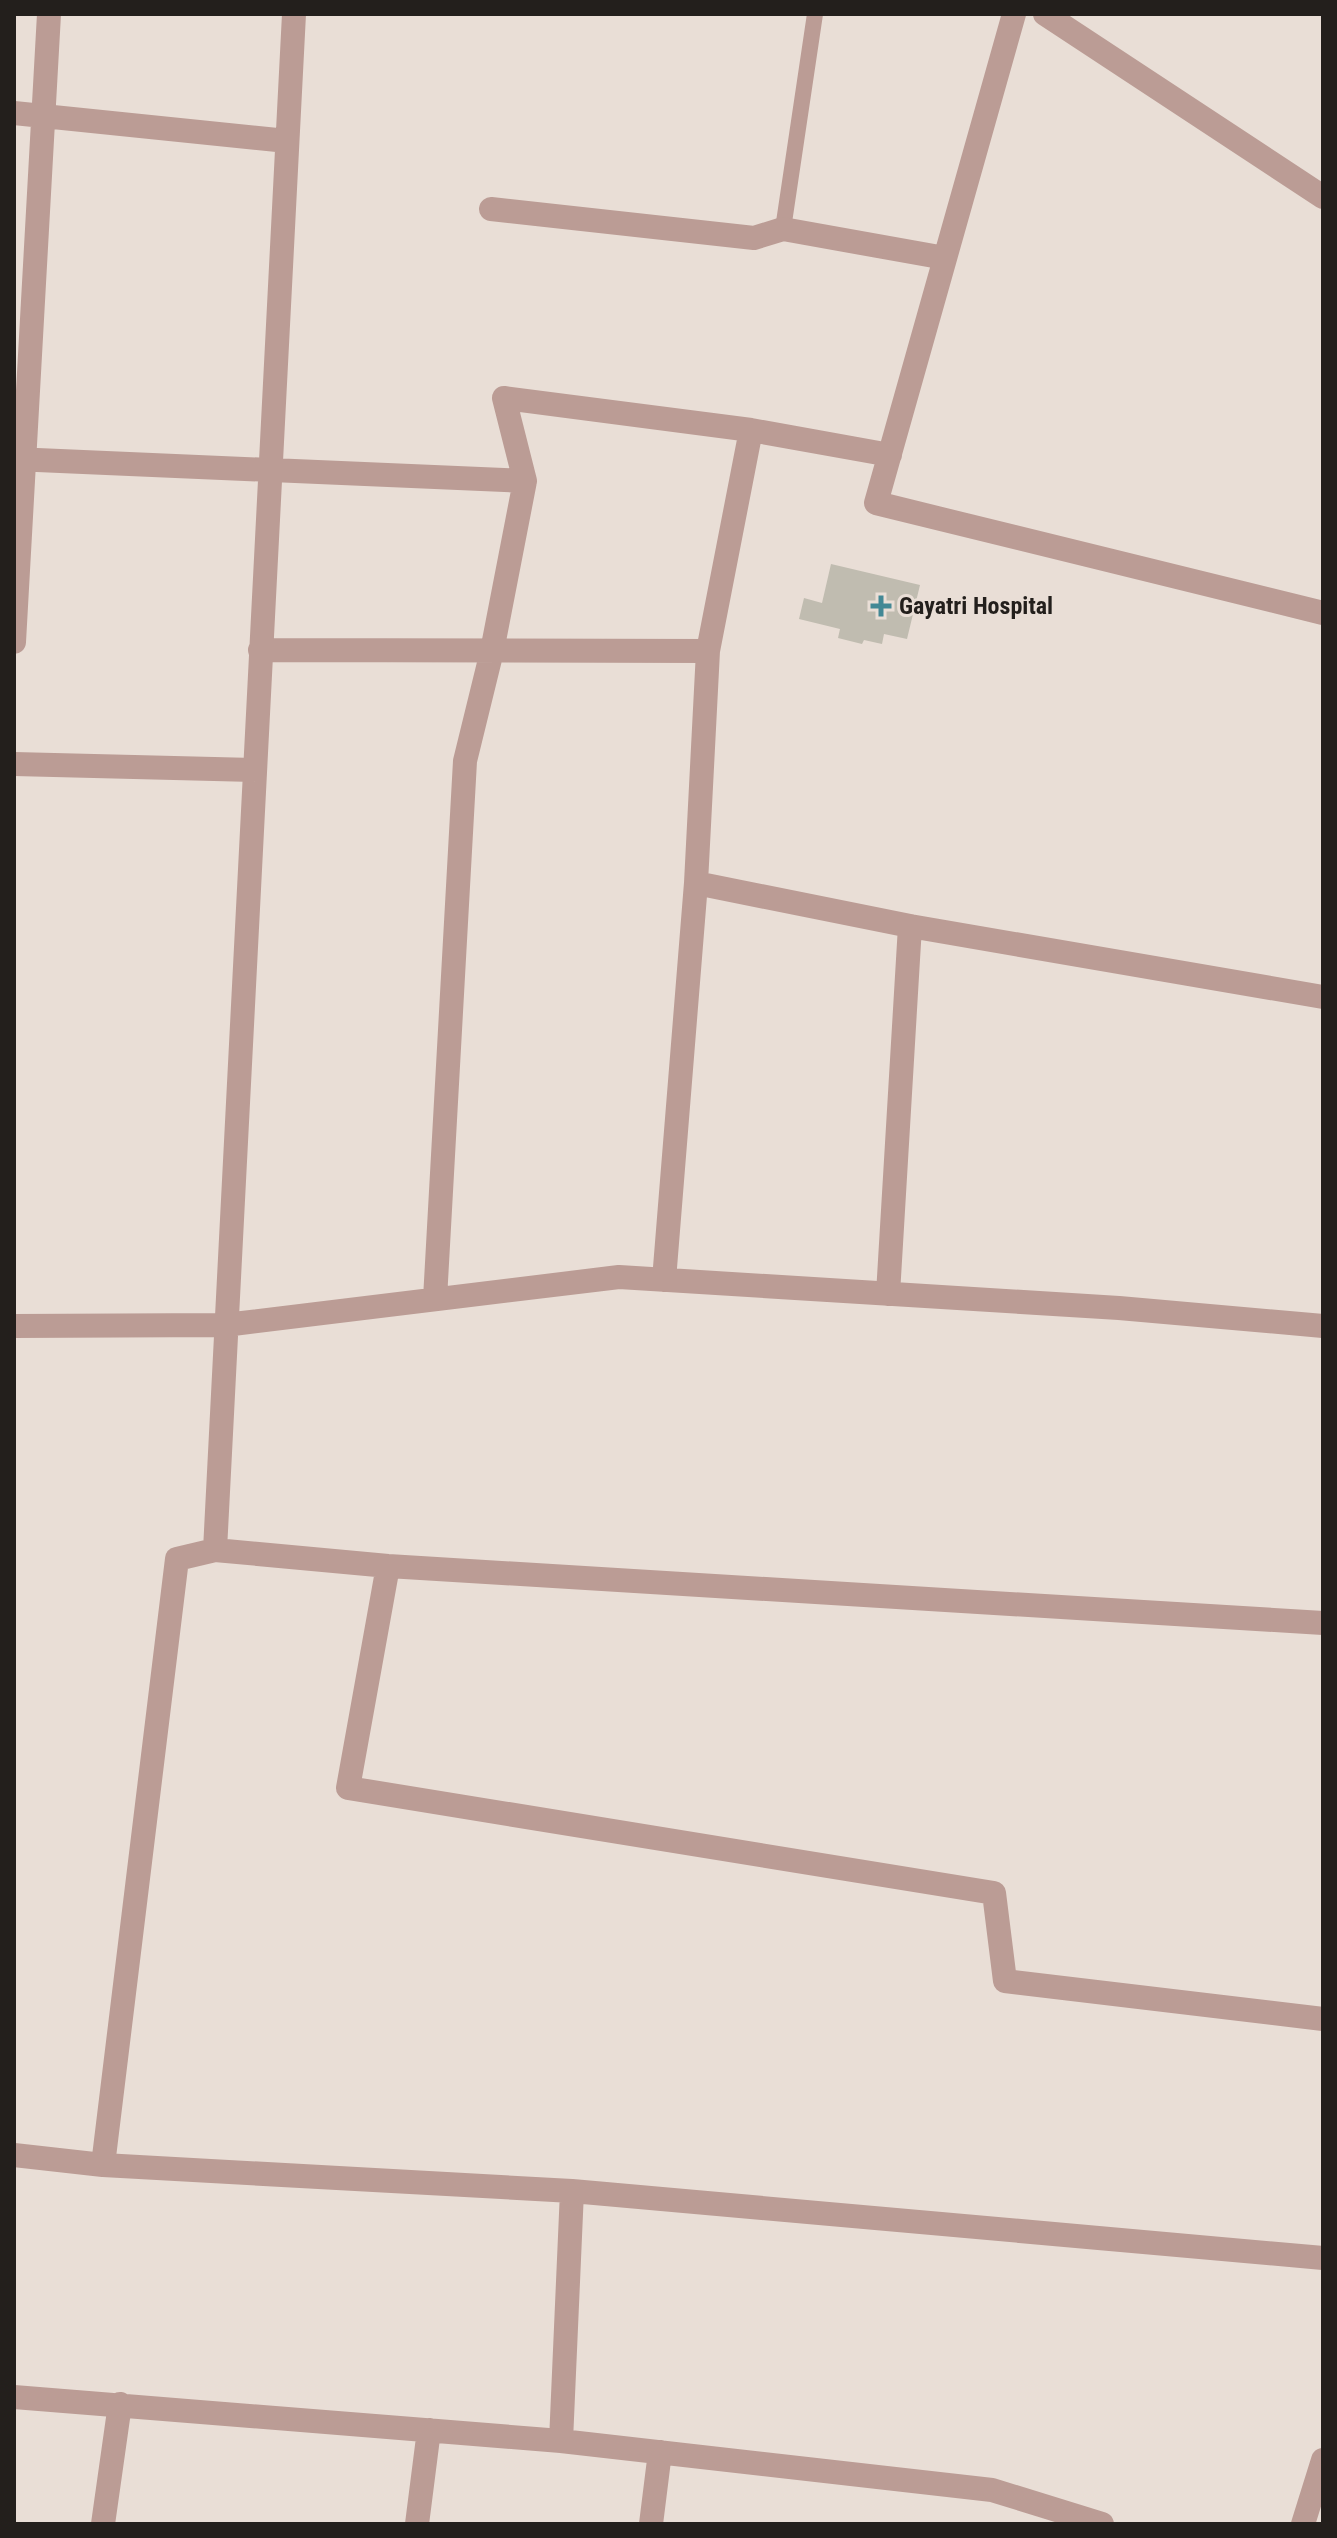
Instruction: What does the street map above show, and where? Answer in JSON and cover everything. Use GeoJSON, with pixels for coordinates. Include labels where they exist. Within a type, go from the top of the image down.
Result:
{"type":"FeatureCollection","features":[{"type":"Feature","properties":{"kind":"street"},"geometry":{"type":"LineString","coordinates":[[14,642],[20,460],[49,14]]}},
{"type":"Feature","properties":{"kind":"street"},"geometry":{"type":"LineString","coordinates":[[215,1550],[294,14]]}},
{"type":"Feature","properties":{"kind":"street"},"geometry":{"type":"LineString","coordinates":[[1014,14],[876,503],[1323,613]]}},
{"type":"Feature","properties":{"kind":"street"},"geometry":{"type":"LineString","coordinates":[[1045,14],[1323,197]]}},
{"type":"Feature","properties":{"kind":"street"},"geometry":{"type":"LineString","coordinates":[[14,113],[287,141]]}},
{"type":"Feature","properties":{"kind":"street"},"geometry":{"type":"LineString","coordinates":[[491,209],[754,238],[783,229],[945,258]]}},
{"type":"Feature","properties":{"kind":"street"},"geometry":{"type":"LineString","coordinates":[[435,1299],[465,761],[492,651],[525,481],[504,398],[751,430],[890,455]]}},
{"type":"Feature","properties":{"kind":"street"},"geometry":{"type":"LineString","coordinates":[[664,1280],[696,883],[708,651],[751,430]]}},
{"type":"Feature","properties":{"kind":"street"},"geometry":{"type":"LineString","coordinates":[[20,460],[525,481]]}},
{"type":"Feature","properties":{"kind":"street"},"geometry":{"type":"LineString","coordinates":[[260,650],[708,651]]}},
{"type":"Feature","properties":{"kind":"street"},"geometry":{"type":"LineString","coordinates":[[14,764],[254,770]]}},
{"type":"Feature","properties":{"kind":"street"},"geometry":{"type":"LineString","coordinates":[[696,883],[910,926],[1323,997]]}},
{"type":"Feature","properties":{"kind":"street"},"geometry":{"type":"LineString","coordinates":[[888,1294],[910,926]]}},
{"type":"Feature","properties":{"kind":"street"},"geometry":{"type":"LineString","coordinates":[[14,1326],[225,1325],[619,1277],[1119,1308],[1323,1326]]}},
{"type":"Feature","properties":{"kind":"street"},"geometry":{"type":"LineString","coordinates":[[103,2165],[177,1559],[215,1550],[388,1566],[1323,1623]]}},
{"type":"Feature","properties":{"kind":"street"},"geometry":{"type":"LineString","coordinates":[[388,1566],[348,1788],[994,1893],[1005,1981],[1323,2019]]}},
{"type":"Feature","properties":{"kind":"street"},"geometry":{"type":"LineString","coordinates":[[14,2155],[103,2165],[572,2191],[1323,2258]]}},
{"type":"Feature","properties":{"kind":"street"},"geometry":{"type":"LineString","coordinates":[[561,2441],[572,2191]]}},
{"type":"Feature","properties":{"kind":"street"},"geometry":{"type":"LineString","coordinates":[[14,2397],[561,2441],[992,2490],[1102,2524]]}},
{"type":"Feature","properties":{"kind":"street"},"geometry":{"type":"LineString","coordinates":[[103,2524],[120,2404]]}},
{"type":"Feature","properties":{"kind":"street"},"geometry":{"type":"LineString","coordinates":[[417,2524],[429,2430]]}},
{"type":"Feature","properties":{"kind":"street"},"geometry":{"type":"LineString","coordinates":[[651,2524],[660,2452]]}},
{"type":"Feature","properties":{"kind":"street"},"geometry":{"type":"LineString","coordinates":[[1303,2524],[1323,2460]]}},
{"type":"Feature","properties":{"kind":"lane"},"geometry":{"type":"LineString","coordinates":[[783,229],[815,14]]}},
{"type":"Feature","properties":{"kind":"building"},"geometry":{"type":"Polygon","coordinates":[[[831,564],[920,585],[907,639],[884,634],[882,644],[864,640],[862,644],[838,638],[840,629],[799,619],[804,598],[822,603],[831,564]]]}},
{"type":"Feature","properties":{"kind":"place","name":"Gayatri Hospital"},"geometry":{"type":"Point","coordinates":[881,606]}}]}
